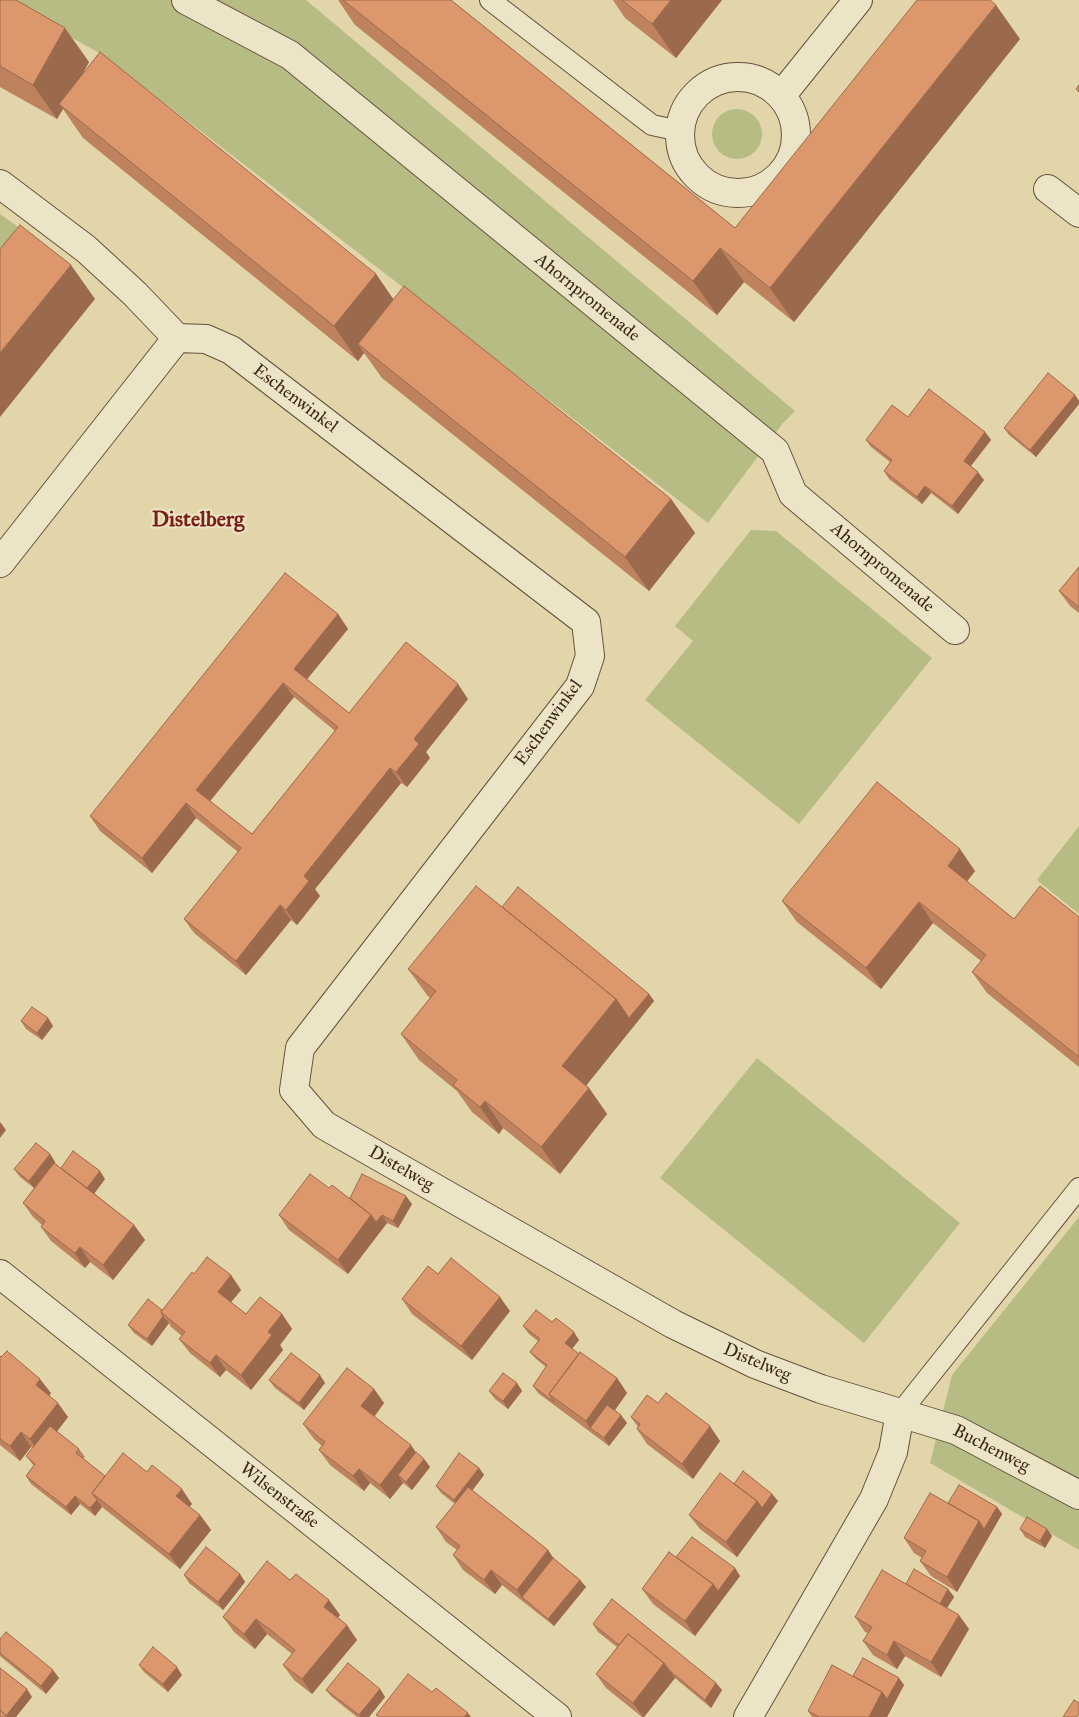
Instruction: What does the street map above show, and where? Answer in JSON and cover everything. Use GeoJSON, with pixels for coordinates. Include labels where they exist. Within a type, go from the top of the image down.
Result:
{"type":"FeatureCollection","features":[{"type":"Feature","properties":{"kind":"street","name":"Ahornpromenade"},"geometry":{"type":"LineString","coordinates":[[186,0],[290,55],[775,451],[792,494],[955,630]]}},
{"type":"Feature","properties":{"kind":"street"},"geometry":{"type":"LineString","coordinates":[[781,96],[858,0]]}},
{"type":"Feature","properties":{"kind":"street"},"geometry":{"type":"LineString","coordinates":[[742,77],[757,80],[770,86],[781,96],[792,112],[796,130],[794,149],[787,167],[774,181],[757,190],[738,193],[719,190],[702,181],[689,166],[681,149],[680,131],[684,113],[694,97],[707,86],[724,78],[742,77]]}},
{"type":"Feature","properties":{"kind":"street"},"geometry":{"type":"LineString","coordinates":[[0,184],[86,249],[135,294],[177,338],[0,563]]}},
{"type":"Feature","properties":{"kind":"street"},"geometry":{"type":"LineString","coordinates":[[1048,189],[1079,213]]}},
{"type":"Feature","properties":{"kind":"street","name":"Eschenwinkel"},"geometry":{"type":"LineString","coordinates":[[177,338],[206,339],[231,350],[586,622],[590,656],[580,686],[300,1048],[294,1090],[324,1125]]}},
{"type":"Feature","properties":{"kind":"street","name":"Distelweg"},"geometry":{"type":"LineString","coordinates":[[324,1125],[673,1324],[755,1364],[821,1389],[900,1413]]}},
{"type":"Feature","properties":{"kind":"street","name":"Wilsenstraße"},"geometry":{"type":"LineString","coordinates":[[0,1274],[557,1717]]}},
{"type":"Feature","properties":{"kind":"street"},"geometry":{"type":"LineString","coordinates":[[748,1717],[874,1499],[893,1452],[900,1413]]}},
{"type":"Feature","properties":{"kind":"street","name":"Buchenweg"},"geometry":{"type":"LineString","coordinates":[[900,1413],[956,1430],[1079,1494]]}},
{"type":"Feature","properties":{"kind":"lane"},"geometry":{"type":"LineString","coordinates":[[490,0],[652,125],[680,131]]}},
{"type":"Feature","properties":{"kind":"lane"},"geometry":{"type":"LineString","coordinates":[[900,1413],[1079,1188]]}},
{"type":"Feature","properties":{"kind":"green space"},"geometry":{"type":"Polygon","coordinates":[[[4,0],[306,0],[795,411],[783,423],[708,523],[101,54],[4,0]]]}},
{"type":"Feature","properties":{"kind":"green space"},"geometry":{"type":"Polygon","coordinates":[[[732,109],[742,109],[755,116],[762,129],[762,139],[755,152],[742,159],[732,159],[723,155],[716,148],[712,139],[712,129],[716,120],[723,113],[732,109]]]}},
{"type":"Feature","properties":{"kind":"green space"},"geometry":{"type":"Polygon","coordinates":[[[0,214],[21,229],[0,255],[0,214]]]}},
{"type":"Feature","properties":{"kind":"green space"},"geometry":{"type":"Polygon","coordinates":[[[751,530],[776,531],[932,658],[799,824],[645,700],[693,641],[675,626],[751,530]]]}},
{"type":"Feature","properties":{"kind":"green space"},"geometry":{"type":"Polygon","coordinates":[[[1079,826],[1079,914],[1037,880],[1079,826]]]}},
{"type":"Feature","properties":{"kind":"green space"},"geometry":{"type":"Polygon","coordinates":[[[757,1058],[960,1223],[864,1343],[660,1178],[757,1058]]]}},
{"type":"Feature","properties":{"kind":"green space"},"geometry":{"type":"Polygon","coordinates":[[[1079,1217],[1079,1550],[930,1463],[952,1375],[1079,1217]]]}},
{"type":"Feature","properties":{"kind":"building"},"geometry":{"type":"Polygon","coordinates":[[[0,0],[16,0],[65,28],[33,85],[0,66],[0,0]]]}},
{"type":"Feature","properties":{"kind":"building"},"geometry":{"type":"Polygon","coordinates":[[[343,0],[451,0],[735,228],[917,0],[990,0],[996,5],[770,288],[720,248],[693,281],[343,0]]]}},
{"type":"Feature","properties":{"kind":"building"},"geometry":{"type":"Polygon","coordinates":[[[622,0],[671,0],[652,24],[622,0]]]}},
{"type":"Feature","properties":{"kind":"building"},"geometry":{"type":"Polygon","coordinates":[[[100,52],[376,274],[334,326],[59,104],[100,52]]]}},
{"type":"Feature","properties":{"kind":"building"},"geometry":{"type":"Polygon","coordinates":[[[20,225],[71,265],[0,353],[0,249],[20,225]]]}},
{"type":"Feature","properties":{"kind":"building"},"geometry":{"type":"Polygon","coordinates":[[[404,286],[671,499],[625,557],[358,344],[404,286]]]}},
{"type":"Feature","properties":{"kind":"building"},"geometry":{"type":"Polygon","coordinates":[[[1048,373],[1075,395],[1030,450],[1004,428],[1048,373]]]}},
{"type":"Feature","properties":{"kind":"building"},"geometry":{"type":"Polygon","coordinates":[[[929,389],[985,432],[964,461],[978,472],[952,506],[925,486],[917,497],[884,471],[892,460],[866,440],[892,405],[908,417],[929,389]]]}},
{"type":"Feature","properties":{"kind":"building"},"geometry":{"type":"Polygon","coordinates":[[[1079,567],[1079,607],[1059,591],[1079,567]]]}},
{"type":"Feature","properties":{"kind":"building"},"geometry":{"type":"Polygon","coordinates":[[[285,573],[338,614],[294,669],[349,713],[406,642],[458,684],[414,739],[419,744],[396,772],[390,768],[304,876],[309,881],[286,910],[280,905],[236,961],[184,919],[241,848],[186,803],[142,858],[90,816],[285,573]],[[283,683],[196,790],[252,834],[338,727],[283,683]]]}},
{"type":"Feature","properties":{"kind":"building"},"geometry":{"type":"Polygon","coordinates":[[[877,782],[960,849],[948,866],[1014,919],[1040,886],[1079,917],[1079,1057],[972,972],[986,955],[919,902],[866,968],[782,901],[877,782]]]}},
{"type":"Feature","properties":{"kind":"building"},"geometry":{"type":"Polygon","coordinates":[[[476,886],[616,999],[562,1066],[589,1088],[541,1147],[485,1101],[480,1107],[453,1085],[457,1080],[401,1034],[436,991],[408,969],[476,886]]]}},
{"type":"Feature","properties":{"kind":"building"},"geometry":{"type":"Polygon","coordinates":[[[518,887],[649,994],[629,1018],[616,999],[502,907],[518,887]]]}},
{"type":"Feature","properties":{"kind":"building"},"geometry":{"type":"Polygon","coordinates":[[[32,1007],[48,1018],[37,1033],[21,1021],[32,1007]]]}},
{"type":"Feature","properties":{"kind":"building"},"geometry":{"type":"Polygon","coordinates":[[[36,1143],[50,1154],[29,1181],[14,1169],[36,1143]]]}},
{"type":"Feature","properties":{"kind":"building"},"geometry":{"type":"Polygon","coordinates":[[[73,1151],[100,1171],[87,1188],[61,1168],[73,1151]]]}},
{"type":"Feature","properties":{"kind":"building"},"geometry":{"type":"Polygon","coordinates":[[[54,1163],[134,1225],[103,1265],[80,1247],[75,1253],[41,1227],[45,1221],[23,1203],[54,1163]]]}},
{"type":"Feature","properties":{"kind":"building"},"geometry":{"type":"Polygon","coordinates":[[[310,1174],[329,1188],[332,1185],[371,1215],[338,1260],[279,1215],[310,1174]]]}},
{"type":"Feature","properties":{"kind":"building"},"geometry":{"type":"Polygon","coordinates":[[[362,1174],[406,1196],[393,1221],[382,1215],[376,1222],[371,1215],[350,1198],[362,1174]]]}},
{"type":"Feature","properties":{"kind":"building"},"geometry":{"type":"Polygon","coordinates":[[[207,1257],[231,1275],[218,1292],[246,1314],[260,1297],[282,1314],[268,1332],[272,1335],[241,1375],[216,1355],[210,1363],[179,1339],[185,1332],[161,1312],[192,1272],[194,1274],[207,1257]]]}},
{"type":"Feature","properties":{"kind":"building"},"geometry":{"type":"Polygon","coordinates":[[[451,1258],[500,1297],[461,1346],[402,1299],[428,1266],[438,1274],[451,1258]]]}},
{"type":"Feature","properties":{"kind":"building"},"geometry":{"type":"Polygon","coordinates":[[[148,1299],[162,1310],[163,1316],[147,1339],[128,1325],[148,1299]]]}},
{"type":"Feature","properties":{"kind":"building"},"geometry":{"type":"Polygon","coordinates":[[[536,1310],[552,1322],[556,1318],[574,1332],[565,1343],[579,1354],[549,1394],[554,1402],[533,1386],[547,1365],[530,1352],[540,1339],[523,1326],[536,1310]]]}},
{"type":"Feature","properties":{"kind":"building"},"geometry":{"type":"Polygon","coordinates":[[[7,1351],[40,1379],[36,1385],[58,1403],[30,1439],[21,1432],[10,1446],[0,1439],[0,1356],[7,1351]]]}},
{"type":"Feature","properties":{"kind":"building"},"geometry":{"type":"Polygon","coordinates":[[[580,1352],[617,1378],[586,1421],[549,1394],[580,1352]]]}},
{"type":"Feature","properties":{"kind":"building"},"geometry":{"type":"Polygon","coordinates":[[[291,1353],[320,1375],[299,1403],[269,1380],[291,1353]]]}},
{"type":"Feature","properties":{"kind":"building"},"geometry":{"type":"Polygon","coordinates":[[[347,1368],[374,1389],[361,1406],[411,1445],[380,1485],[359,1469],[353,1476],[319,1450],[325,1442],[303,1424],[347,1368]]]}},
{"type":"Feature","properties":{"kind":"building"},"geometry":{"type":"Polygon","coordinates":[[[503,1373],[517,1383],[503,1401],[489,1391],[503,1373]]]}},
{"type":"Feature","properties":{"kind":"building"},"geometry":{"type":"Polygon","coordinates":[[[666,1393],[710,1426],[682,1464],[637,1429],[640,1424],[631,1417],[647,1395],[658,1403],[666,1393]]]}},
{"type":"Feature","properties":{"kind":"building"},"geometry":{"type":"Polygon","coordinates":[[[607,1405],[621,1415],[604,1438],[590,1428],[607,1405]]]}},
{"type":"Feature","properties":{"kind":"building"},"geometry":{"type":"Polygon","coordinates":[[[50,1426],[79,1449],[76,1453],[105,1476],[92,1493],[97,1500],[90,1508],[75,1496],[66,1507],[26,1476],[35,1464],[26,1456],[50,1426]]]}},
{"type":"Feature","properties":{"kind":"building"},"geometry":{"type":"Polygon","coordinates":[[[416,1452],[424,1459],[406,1482],[398,1475],[416,1452]]]}},
{"type":"Feature","properties":{"kind":"building"},"geometry":{"type":"Polygon","coordinates":[[[123,1453],[147,1472],[152,1465],[182,1489],[176,1496],[200,1515],[169,1554],[92,1493],[123,1453]]]}},
{"type":"Feature","properties":{"kind":"building"},"geometry":{"type":"Polygon","coordinates":[[[459,1453],[479,1468],[454,1500],[436,1486],[459,1453]]]}},
{"type":"Feature","properties":{"kind":"building"},"geometry":{"type":"Polygon","coordinates":[[[743,1471],[772,1494],[762,1508],[757,1501],[734,1484],[743,1471]]]}},
{"type":"Feature","properties":{"kind":"building"},"geometry":{"type":"Polygon","coordinates":[[[720,1473],[757,1501],[726,1542],[689,1515],[720,1473]]]}},
{"type":"Feature","properties":{"kind":"building"},"geometry":{"type":"Polygon","coordinates":[[[959,1485],[997,1507],[984,1529],[979,1521],[948,1503],[959,1485]]]}},
{"type":"Feature","properties":{"kind":"building"},"geometry":{"type":"Polygon","coordinates":[[[468,1487],[548,1550],[517,1590],[491,1570],[484,1580],[453,1555],[460,1546],[436,1527],[468,1487]]]}},
{"type":"Feature","properties":{"kind":"building"},"geometry":{"type":"Polygon","coordinates":[[[930,1493],[979,1521],[947,1577],[920,1561],[926,1551],[904,1538],[930,1493]]]}},
{"type":"Feature","properties":{"kind":"building"},"geometry":{"type":"Polygon","coordinates":[[[1027,1517],[1047,1529],[1040,1541],[1020,1529],[1027,1517]]]}},
{"type":"Feature","properties":{"kind":"building"},"geometry":{"type":"Polygon","coordinates":[[[692,1537],[735,1568],[718,1591],[713,1584],[676,1557],[692,1537]]]}},
{"type":"Feature","properties":{"kind":"building"},"geometry":{"type":"Polygon","coordinates":[[[206,1547],[240,1574],[218,1602],[184,1575],[206,1547]]]}},
{"type":"Feature","properties":{"kind":"building"},"geometry":{"type":"Polygon","coordinates":[[[669,1552],[713,1584],[685,1621],[642,1589],[669,1552]]]}},
{"type":"Feature","properties":{"kind":"building"},"geometry":{"type":"Polygon","coordinates":[[[553,1558],[580,1580],[548,1619],[522,1597],[553,1558]]]}},
{"type":"Feature","properties":{"kind":"building"},"geometry":{"type":"Polygon","coordinates":[[[267,1561],[290,1580],[296,1574],[329,1600],[324,1607],[347,1625],[302,1679],[283,1665],[295,1650],[272,1631],[256,1619],[244,1634],[223,1617],[267,1561]]]}},
{"type":"Feature","properties":{"kind":"building"},"geometry":{"type":"Polygon","coordinates":[[[914,1569],[948,1589],[940,1604],[906,1584],[914,1569]]]}},
{"type":"Feature","properties":{"kind":"building"},"geometry":{"type":"Polygon","coordinates":[[[882,1570],[959,1615],[931,1662],[894,1641],[887,1655],[863,1641],[872,1627],[855,1617],[882,1570]]]}},
{"type":"Feature","properties":{"kind":"building"},"geometry":{"type":"Polygon","coordinates":[[[612,1599],[716,1683],[705,1700],[628,1634],[619,1645],[593,1624],[612,1599]]]}},
{"type":"Feature","properties":{"kind":"building"},"geometry":{"type":"Polygon","coordinates":[[[6,1632],[53,1670],[41,1686],[0,1653],[0,1639],[6,1632]]]}},
{"type":"Feature","properties":{"kind":"building"},"geometry":{"type":"Polygon","coordinates":[[[628,1634],[664,1663],[633,1703],[596,1674],[628,1634]]]}},
{"type":"Feature","properties":{"kind":"building"},"geometry":{"type":"Polygon","coordinates":[[[153,1647],[177,1667],[163,1684],[139,1665],[153,1647]]]}},
{"type":"Feature","properties":{"kind":"building"},"geometry":{"type":"Polygon","coordinates":[[[863,1658],[899,1678],[887,1699],[882,1692],[853,1676],[863,1658]]]}},
{"type":"Feature","properties":{"kind":"building"},"geometry":{"type":"Polygon","coordinates":[[[348,1663],[380,1689],[359,1715],[326,1690],[348,1663]]]}},
{"type":"Feature","properties":{"kind":"building"},"geometry":{"type":"Polygon","coordinates":[[[832,1665],[882,1692],[869,1717],[819,1717],[808,1711],[832,1665]]]}},
{"type":"Feature","properties":{"kind":"building"},"geometry":{"type":"Polygon","coordinates":[[[0,1668],[27,1689],[6,1716],[0,1710],[0,1668]]]}},
{"type":"Feature","properties":{"kind":"building"},"geometry":{"type":"Polygon","coordinates":[[[408,1674],[432,1692],[436,1688],[468,1713],[464,1717],[379,1717],[376,1715],[408,1674]]]}},
{"type":"Feature","properties":{"kind":"building"},"geometry":{"type":"Polygon","coordinates":[[[1074,1700],[1079,1703],[1079,1714],[1077,1717],[1063,1717],[1074,1700]]]}},
{"type":"Feature","properties":{"kind":"building"},"geometry":{"type":"Polygon","coordinates":[[[0,1710],[8,1717],[0,1717],[0,1710]]]}},
{"type":"Feature","properties":{"kind":"district","name":"Distelberg"},"geometry":{"type":"Point","coordinates":[198,521]}}]}
